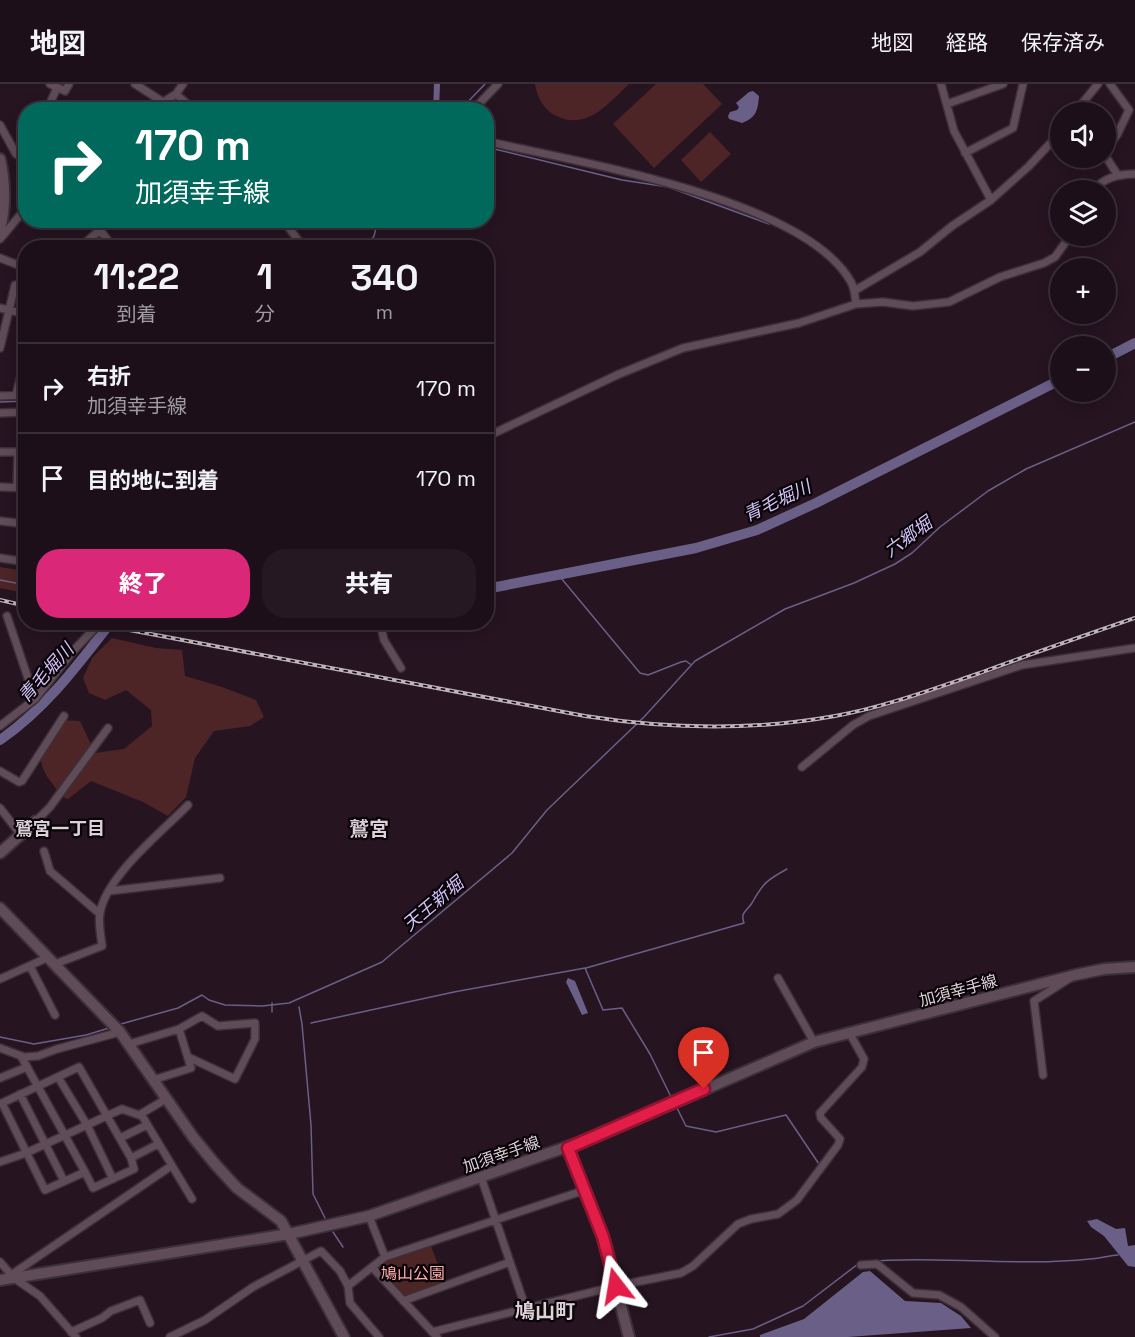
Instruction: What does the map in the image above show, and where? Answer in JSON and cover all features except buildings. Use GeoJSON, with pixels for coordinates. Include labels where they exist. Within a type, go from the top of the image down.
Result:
{"type":"FeatureCollection","features":[{"type":"Feature","properties":{"kind":"main road"},"geometry":{"type":"LineString","coordinates":[[0,159],[4,186],[0,229]]}},
{"type":"Feature","properties":{"kind":"main road"},"geometry":{"type":"LineString","coordinates":[[0,853],[36,821]]}},
{"type":"Feature","properties":{"kind":"main road"},"geometry":{"type":"LineString","coordinates":[[0,908],[120,1032],[166,1099],[215,1164],[237,1188],[275,1216],[289,1234],[340,1336]]}},
{"type":"Feature","properties":{"kind":"main road","name":"加須幸手線"},"geometry":{"type":"LineString","coordinates":[[0,1280],[289,1234],[369,1216],[568,1148],[814,1042],[1075,975],[1104,969],[1135,967]]}},
{"type":"Feature","properties":{"kind":"main road"},"geometry":{"type":"LineString","coordinates":[[568,1148],[603,1237],[629,1337]]}},
{"type":"Feature","properties":{"kind":"street"},"geometry":{"type":"LineString","coordinates":[[52,102],[54,86],[65,91],[69,84]]}},
{"type":"Feature","properties":{"kind":"street"},"geometry":{"type":"LineString","coordinates":[[135,84],[163,102],[176,94],[183,84]]}},
{"type":"Feature","properties":{"kind":"street"},"geometry":{"type":"LineString","coordinates":[[481,102],[498,84]]}},
{"type":"Feature","properties":{"kind":"street"},"geometry":{"type":"LineString","coordinates":[[941,84],[954,131],[992,200]]}},
{"type":"Feature","properties":{"kind":"street"},"geometry":{"type":"LineString","coordinates":[[947,104],[1003,84]]}},
{"type":"Feature","properties":{"kind":"street"},"geometry":{"type":"LineString","coordinates":[[965,153],[1013,128],[1023,84]]}},
{"type":"Feature","properties":{"kind":"street"},"geometry":{"type":"LineString","coordinates":[[1083,102],[1098,84]]}},
{"type":"Feature","properties":{"kind":"street"},"geometry":{"type":"LineString","coordinates":[[1110,84],[1129,110],[1116,136]]}},
{"type":"Feature","properties":{"kind":"street"},"geometry":{"type":"LineString","coordinates":[[176,94],[185,102]]}},
{"type":"Feature","properties":{"kind":"street"},"geometry":{"type":"LineString","coordinates":[[0,125],[18,155]]}},
{"type":"Feature","properties":{"kind":"street"},"geometry":{"type":"LineString","coordinates":[[494,143],[652,178],[757,213],[819,248],[838,265],[852,283],[856,304]]}},
{"type":"Feature","properties":{"kind":"street"},"geometry":{"type":"LineString","coordinates":[[854,291],[920,252],[952,226],[992,200],[1050,144]]}},
{"type":"Feature","properties":{"kind":"street"},"geometry":{"type":"LineString","coordinates":[[1113,168],[1117,174]]}},
{"type":"Feature","properties":{"kind":"street"},"geometry":{"type":"LineString","coordinates":[[1106,180],[1117,174],[1135,174]]}},
{"type":"Feature","properties":{"kind":"street"},"geometry":{"type":"LineString","coordinates":[[0,238],[18,217]]}},
{"type":"Feature","properties":{"kind":"street"},"geometry":{"type":"LineString","coordinates":[[88,240],[100,230],[108,240]]}},
{"type":"Feature","properties":{"kind":"street"},"geometry":{"type":"LineString","coordinates":[[494,433],[618,375],[683,348],[799,323],[856,304],[882,302],[913,306],[949,302],[1000,277],[1049,260],[1055,257],[1063,246]]}},
{"type":"Feature","properties":{"kind":"street"},"geometry":{"type":"LineString","coordinates":[[0,258],[18,265]]}},
{"type":"Feature","properties":{"kind":"street"},"geometry":{"type":"LineString","coordinates":[[0,348],[15,285],[18,286]]}},
{"type":"Feature","properties":{"kind":"street"},"geometry":{"type":"LineString","coordinates":[[0,308],[18,312]]}},
{"type":"Feature","properties":{"kind":"street"},"geometry":{"type":"LineString","coordinates":[[0,396],[16,395],[18,387]]}},
{"type":"Feature","properties":{"kind":"street"},"geometry":{"type":"LineString","coordinates":[[0,413],[18,412]]}},
{"type":"Feature","properties":{"kind":"street"},"geometry":{"type":"LineString","coordinates":[[0,452],[18,452]]}},
{"type":"Feature","properties":{"kind":"street"},"geometry":{"type":"LineString","coordinates":[[0,487],[17,488],[18,481]]}},
{"type":"Feature","properties":{"kind":"street"},"geometry":{"type":"LineString","coordinates":[[0,521],[18,523]]}},
{"type":"Feature","properties":{"kind":"street"},"geometry":{"type":"LineString","coordinates":[[0,558],[18,561]]}},
{"type":"Feature","properties":{"kind":"street"},"geometry":{"type":"LineString","coordinates":[[7,615],[35,699]]}},
{"type":"Feature","properties":{"kind":"street"},"geometry":{"type":"LineString","coordinates":[[0,726],[35,699],[78,645],[93,630]]}},
{"type":"Feature","properties":{"kind":"street"},"geometry":{"type":"LineString","coordinates":[[382,630],[384,640],[400,668]]}},
{"type":"Feature","properties":{"kind":"street"},"geometry":{"type":"LineString","coordinates":[[802,767],[853,725],[869,716],[1022,665],[1135,648]]}},
{"type":"Feature","properties":{"kind":"street"},"geometry":{"type":"LineString","coordinates":[[0,771],[19,782],[22,781],[64,716]]}},
{"type":"Feature","properties":{"kind":"street"},"geometry":{"type":"LineString","coordinates":[[36,821],[108,728]]}},
{"type":"Feature","properties":{"kind":"street"},"geometry":{"type":"LineString","coordinates":[[0,979],[30,966],[102,946],[100,914],[109,891],[125,867],[188,805]]}},
{"type":"Feature","properties":{"kind":"street"},"geometry":{"type":"LineString","coordinates":[[0,808],[21,835]]}},
{"type":"Feature","properties":{"kind":"street"},"geometry":{"type":"LineString","coordinates":[[44,851],[50,871],[100,914]]}},
{"type":"Feature","properties":{"kind":"street"},"geometry":{"type":"LineString","coordinates":[[109,891],[220,878]]}},
{"type":"Feature","properties":{"kind":"street"},"geometry":{"type":"LineString","coordinates":[[30,966],[55,1015]]}},
{"type":"Feature","properties":{"kind":"street"},"geometry":{"type":"LineString","coordinates":[[1043,1075],[1034,1002],[1075,975]]}},
{"type":"Feature","properties":{"kind":"street"},"geometry":{"type":"LineString","coordinates":[[778,978],[814,1042]]}},
{"type":"Feature","properties":{"kind":"street"},"geometry":{"type":"LineString","coordinates":[[129,1044],[179,1029],[201,1016],[218,1026],[255,1023],[255,1040],[235,1079],[188,1057]]}},
{"type":"Feature","properties":{"kind":"street"},"geometry":{"type":"LineString","coordinates":[[153,1080],[191,1068],[179,1029]]}},
{"type":"Feature","properties":{"kind":"street"},"geometry":{"type":"LineString","coordinates":[[0,1048],[21,1056],[38,1056],[120,1032]]}},
{"type":"Feature","properties":{"kind":"street"},"geometry":{"type":"LineString","coordinates":[[372,1267],[435,1334],[616,1286],[681,1273],[693,1266],[738,1224],[778,1214],[797,1200],[838,1145],[840,1139],[821,1118],[820,1113],[862,1067],[864,1059],[850,1034]]}},
{"type":"Feature","properties":{"kind":"street"},"geometry":{"type":"LineString","coordinates":[[21,1056],[27,1066],[38,1086],[65,1136],[85,1172],[93,1188],[134,1169],[131,1158],[108,1115],[79,1067],[58,1077],[38,1086],[20,1094],[2,1103],[45,1190],[85,1172]]}},
{"type":"Feature","properties":{"kind":"street"},"geometry":{"type":"LineString","coordinates":[[0,1078],[27,1066]]}},
{"type":"Feature","properties":{"kind":"street"},"geometry":{"type":"LineString","coordinates":[[58,1077],[87,1125],[113,1179]]}},
{"type":"Feature","properties":{"kind":"street"},"geometry":{"type":"LineString","coordinates":[[20,1094],[64,1181]]}},
{"type":"Feature","properties":{"kind":"street"},"geometry":{"type":"LineString","coordinates":[[0,1162],[26,1154],[122,1109],[139,1115],[166,1099]]}},
{"type":"Feature","properties":{"kind":"street"},"geometry":{"type":"LineString","coordinates":[[141,1114],[192,1199]]}},
{"type":"Feature","properties":{"kind":"street"},"geometry":{"type":"LineString","coordinates":[[120,1138],[147,1125]]}},
{"type":"Feature","properties":{"kind":"street"},"geometry":{"type":"LineString","coordinates":[[131,1158],[158,1144]]}},
{"type":"Feature","properties":{"kind":"street"},"geometry":{"type":"LineString","coordinates":[[12,1277],[171,1166]]}},
{"type":"Feature","properties":{"kind":"street"},"geometry":{"type":"LineString","coordinates":[[481,1177],[526,1309]]}},
{"type":"Feature","properties":{"kind":"street"},"geometry":{"type":"LineString","coordinates":[[348,1286],[385,1257],[585,1190]]}},
{"type":"Feature","properties":{"kind":"street"},"geometry":{"type":"LineString","coordinates":[[369,1216],[385,1257]]}},
{"type":"Feature","properties":{"kind":"street"},"geometry":{"type":"LineString","coordinates":[[170,1337],[205,1320],[253,1287],[302,1259],[321,1251],[340,1271],[348,1286],[350,1303],[379,1337]]}},
{"type":"Feature","properties":{"kind":"street"},"geometry":{"type":"LineString","coordinates":[[0,1262],[12,1277],[40,1296],[74,1335],[111,1311],[140,1300],[150,1323]]}},
{"type":"Feature","properties":{"kind":"street"},"geometry":{"type":"LineString","coordinates":[[403,1301],[510,1262]]}},
{"type":"Feature","properties":{"kind":"street"},"geometry":{"type":"LineString","coordinates":[[861,1265],[877,1264],[913,1293],[939,1295],[961,1306],[995,1337]]}},
{"type":"Feature","properties":{"kind":"green space"},"geometry":{"type":"Polygon","coordinates":[[[535,84],[629,84],[596,113],[576,120],[566,119],[550,112],[541,102],[535,84]]]}},
{"type":"Feature","properties":{"kind":"green space"},"geometry":{"type":"Polygon","coordinates":[[[656,84],[703,84],[722,104],[654,168],[613,124],[656,84]]]}},
{"type":"Feature","properties":{"kind":"green space"},"geometry":{"type":"Polygon","coordinates":[[[710,132],[731,154],[701,182],[681,160],[710,132]]]}},
{"type":"Feature","properties":{"kind":"green space"},"geometry":{"type":"Polygon","coordinates":[[[0,567],[18,570],[18,592],[0,588],[0,567]]]}},
{"type":"Feature","properties":{"kind":"green space"},"geometry":{"type":"Polygon","coordinates":[[[112,638],[156,648],[182,650],[185,676],[256,700],[264,717],[250,726],[214,731],[195,758],[186,797],[168,816],[143,802],[91,781],[68,799],[65,798],[57,791],[42,766],[42,751],[59,720],[80,721],[95,753],[124,749],[152,726],[151,710],[126,690],[105,700],[89,693],[83,678],[92,658],[112,638]]]}},
{"type":"Feature","properties":{"kind":"green space","name":"鳩山公園"},"geometry":{"type":"Polygon","coordinates":[[[431,1246],[445,1283],[407,1297],[403,1296],[377,1267],[385,1261],[431,1246]]]}},
{"type":"Feature","properties":{"kind":"shaded area"},"geometry":{"type":"Polygon","coordinates":[[[753,91],[759,96],[757,109],[753,116],[742,123],[729,119],[730,112],[739,107],[736,103],[753,91]]]}},
{"type":"Feature","properties":{"kind":"shaded area"},"geometry":{"type":"Polygon","coordinates":[[[568,978],[575,981],[588,1013],[582,1015],[566,982],[568,978]]]}},
{"type":"Feature","properties":{"kind":"shaded area"},"geometry":{"type":"Polygon","coordinates":[[[1097,1219],[1116,1229],[1125,1228],[1128,1246],[1135,1245],[1135,1267],[1128,1266],[1104,1236],[1091,1227],[1087,1221],[1097,1219]]]}},
{"type":"Feature","properties":{"kind":"shaded area"},"geometry":{"type":"Polygon","coordinates":[[[870,1271],[905,1301],[941,1303],[961,1316],[971,1328],[848,1337],[760,1337],[760,1335],[804,1319],[863,1272],[870,1271]]]}},
{"type":"Feature","properties":{"kind":"waterway"},"geometry":{"type":"LineString","coordinates":[[436,102],[437,84]]}},
{"type":"Feature","properties":{"kind":"waterway"},"geometry":{"type":"LineString","coordinates":[[468,102],[485,84]]}},
{"type":"Feature","properties":{"kind":"waterway"},"geometry":{"type":"LineString","coordinates":[[494,149],[622,180],[668,187],[769,224]]}},
{"type":"Feature","properties":{"kind":"waterway"},"geometry":{"type":"LineString","coordinates":[[372,240],[376,228]]}},
{"type":"Feature","properties":{"kind":"waterway","name":"青毛堀川"},"geometry":{"type":"LineString","coordinates":[[1116,353],[1135,343]]}},
{"type":"Feature","properties":{"kind":"waterway","name":"青毛堀川"},"geometry":{"type":"LineString","coordinates":[[494,587],[696,548],[757,530],[816,503],[1050,385]]}},
{"type":"Feature","properties":{"kind":"waterway"},"geometry":{"type":"LineString","coordinates":[[0,402],[18,401]]}},
{"type":"Feature","properties":{"kind":"waterway","name":"天王新堀"},"geometry":{"type":"LineString","coordinates":[[121,1024],[178,1008],[202,995],[225,1005],[262,1006],[289,1003],[382,962],[512,853],[547,810],[644,717],[695,661],[785,609],[854,583],[895,564],[912,553],[940,527],[988,491],[1026,469],[1135,422]]}},
{"type":"Feature","properties":{"kind":"waterway"},"geometry":{"type":"LineString","coordinates":[[560,574],[640,673],[648,675],[686,661],[690,664]]}},
{"type":"Feature","properties":{"kind":"waterway"},"geometry":{"type":"LineString","coordinates":[[0,580],[18,583]]}},
{"type":"Feature","properties":{"kind":"waterway","name":"青毛堀川"},"geometry":{"type":"LineString","coordinates":[[0,740],[17,728],[46,700],[105,630]]}},
{"type":"Feature","properties":{"kind":"waterway"},"geometry":{"type":"LineString","coordinates":[[586,968],[744,923],[743,914],[763,886],[787,869]]}},
{"type":"Feature","properties":{"kind":"waterway"},"geometry":{"type":"LineString","coordinates":[[311,1023],[454,992],[585,968],[603,1010],[622,1008],[650,1054],[672,1099]]}},
{"type":"Feature","properties":{"kind":"waterway","name":"天王新堀"},"geometry":{"type":"LineString","coordinates":[[272,1003],[272,1012]]}},
{"type":"Feature","properties":{"kind":"waterway"},"geometry":{"type":"LineString","coordinates":[[299,1007],[311,1125],[313,1194],[325,1218]]}},
{"type":"Feature","properties":{"kind":"waterway","name":"天王新堀"},"geometry":{"type":"LineString","coordinates":[[0,1037],[34,1044],[86,1035],[109,1028]]}},
{"type":"Feature","properties":{"kind":"waterway"},"geometry":{"type":"LineString","coordinates":[[677,1108],[686,1126],[716,1132],[786,1115],[819,1164]]}},
{"type":"Feature","properties":{"kind":"waterway"},"geometry":{"type":"LineString","coordinates":[[333,1232],[343,1247]]}},
{"type":"Feature","properties":{"kind":"waterway"},"geometry":{"type":"LineString","coordinates":[[862,1262],[890,1260],[1033,1262],[1118,1255]]}},
{"type":"Feature","properties":{"kind":"waterway"},"geometry":{"type":"LineString","coordinates":[[709,1337],[753,1329],[803,1306],[858,1264]]}},
{"type":"Feature","properties":{"kind":"railway"},"geometry":{"type":"LineString","coordinates":[[0,600],[18,604]]}},
{"type":"Feature","properties":{"kind":"railway"},"geometry":{"type":"LineString","coordinates":[[129,630],[585,716],[647,724],[741,726],[804,721],[872,708],[945,685],[1135,618]]}},
{"type":"Feature","properties":{"kind":"district","name":"鷲宮一丁目"},"geometry":{"type":"Point","coordinates":[60,829]}},
{"type":"Feature","properties":{"kind":"district","name":"鷲宮"},"geometry":{"type":"Point","coordinates":[369,829]}},
{"type":"Feature","properties":{"kind":"district","name":"鳩山町"},"geometry":{"type":"Point","coordinates":[545,1311]}},
{"type":"Feature","properties":{"kind":"route"},"geometry":{"type":"LineString","coordinates":[[616,1286],[603,1237],[568,1148],[704,1089]]}},
{"type":"Feature","properties":{"kind":"water label","name":"六郷堀"},"geometry":{"type":"Point","coordinates":[908,537]}}]}
